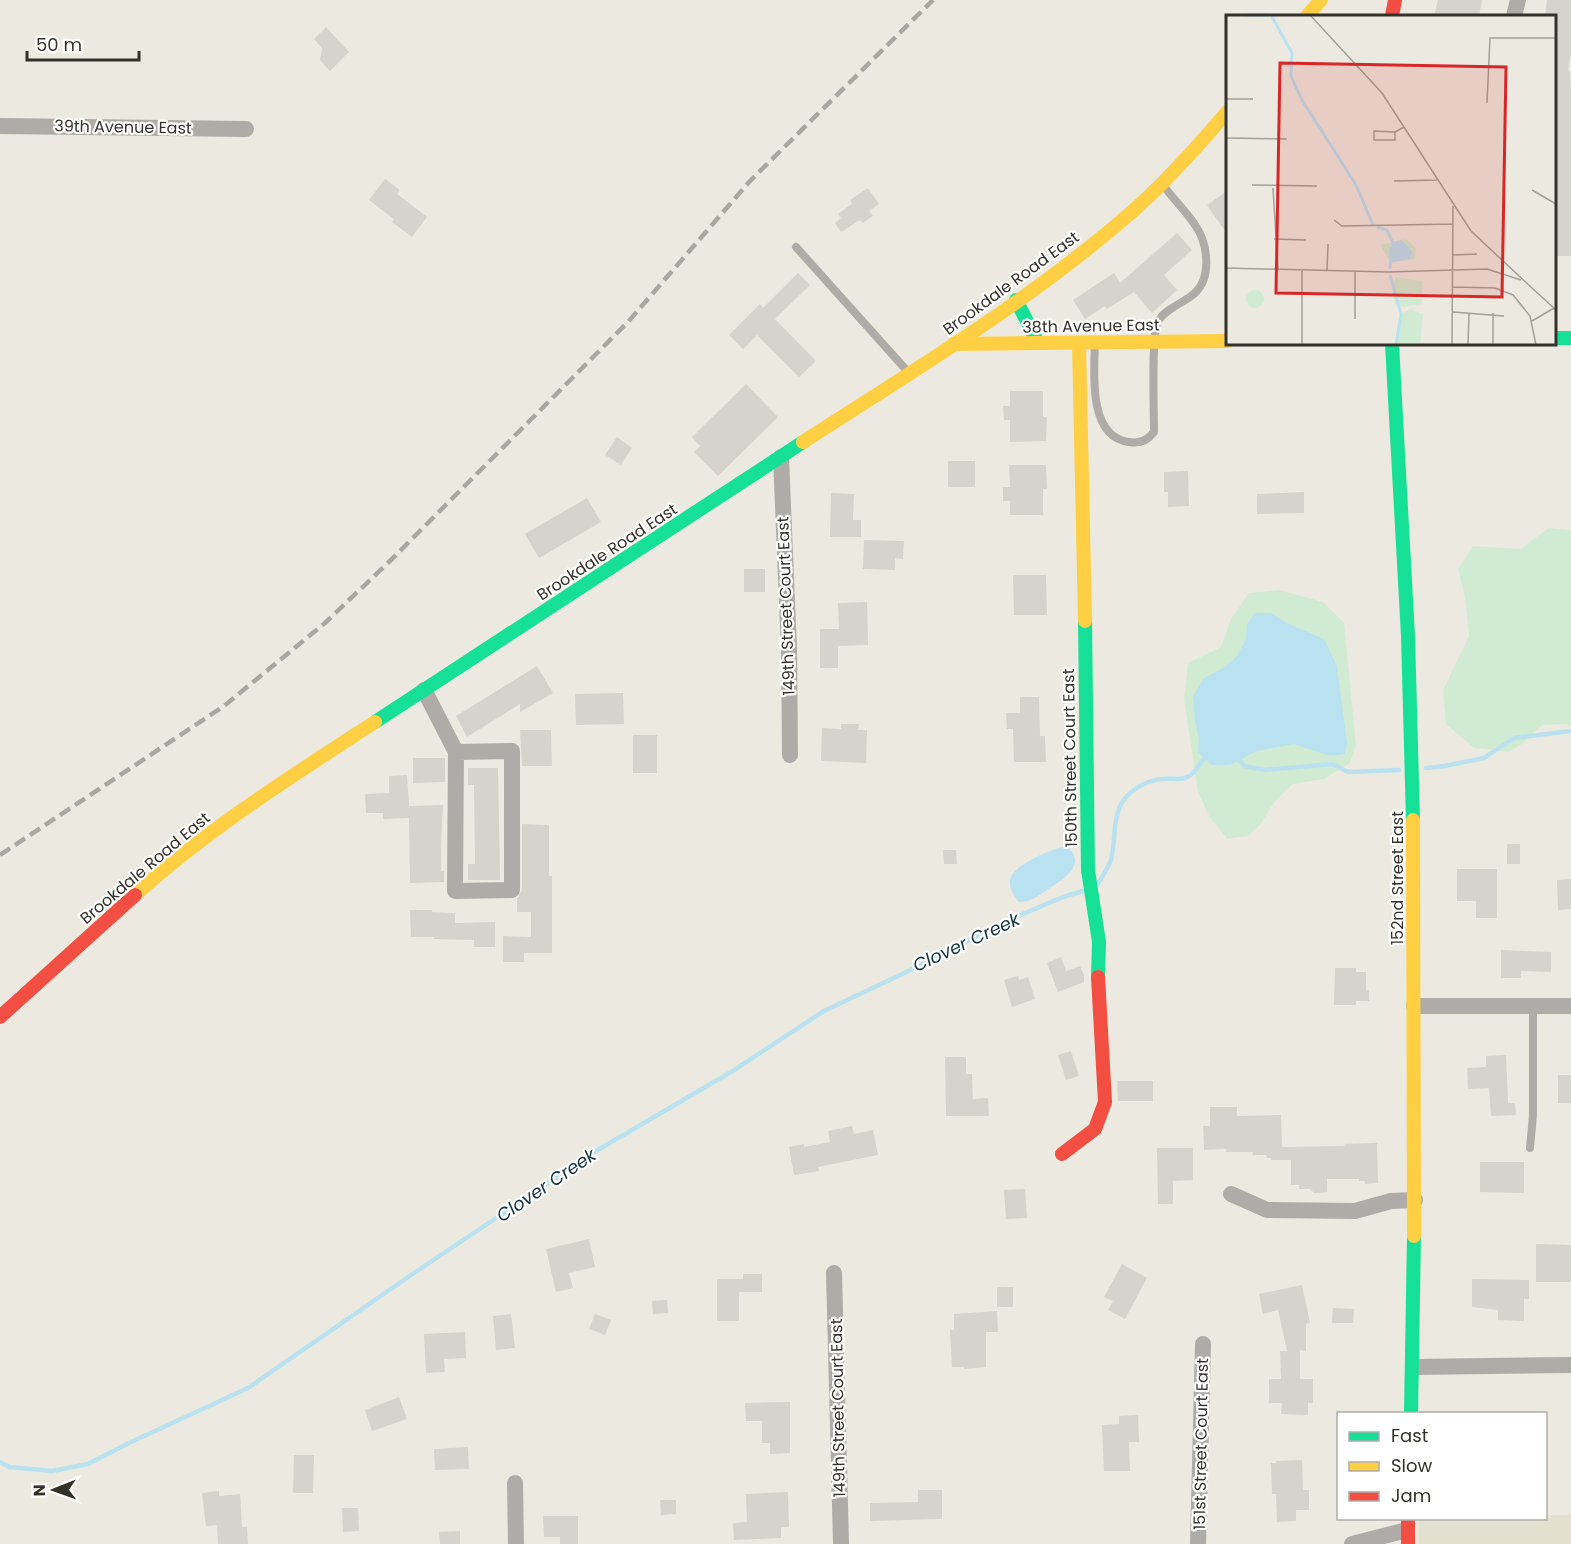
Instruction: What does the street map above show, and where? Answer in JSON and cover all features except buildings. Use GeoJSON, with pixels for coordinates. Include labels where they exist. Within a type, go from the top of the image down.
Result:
{"type":"FeatureCollection","features":[{"type":"Feature","properties":{"kind":"main road"},"geometry":{"type":"LineString","coordinates":[[1308,15],[1321,0]]}},
{"type":"Feature","properties":{"kind":"main road"},"geometry":{"type":"LineString","coordinates":[[1392,15],[1395,0]]}},
{"type":"Feature","properties":{"kind":"main road","name":"Brookdale Road East"},"geometry":{"type":"LineString","coordinates":[[0,1017],[174,860],[197,842],[280,784],[954,344],[1069,263],[1162,184],[1190,156],[1226,112]]}},
{"type":"Feature","properties":{"kind":"main road"},"geometry":{"type":"LineString","coordinates":[[1016,300],[1038,344]]}},
{"type":"Feature","properties":{"kind":"main road","name":"38th Avenue East"},"geometry":{"type":"LineString","coordinates":[[954,344],[1226,341]]}},
{"type":"Feature","properties":{"kind":"main road","name":"150th Street Court East"},"geometry":{"type":"LineString","coordinates":[[1062,1154],[1095,1129],[1105,1102],[1097,989],[1099,942],[1088,870],[1079,343]]}},
{"type":"Feature","properties":{"kind":"main road","name":"152nd Street East"},"geometry":{"type":"LineString","coordinates":[[1392,345],[1413,783],[1415,1200],[1411,1412]]}},
{"type":"Feature","properties":{"kind":"street"},"geometry":{"type":"LineString","coordinates":[[1514,15],[1518,0]]}},
{"type":"Feature","properties":{"kind":"street","name":"39th Avenue East"},"geometry":{"type":"LineString","coordinates":[[0,126],[246,129]]}},
{"type":"Feature","properties":{"kind":"street","name":"149th Street Court East"},"geometry":{"type":"LineString","coordinates":[[782,458],[789,650],[790,755]]}},
{"type":"Feature","properties":{"kind":"street"},"geometry":{"type":"LineString","coordinates":[[424,690],[456,752],[455,891],[512,890],[512,751],[456,752]]}},
{"type":"Feature","properties":{"kind":"street"},"geometry":{"type":"LineString","coordinates":[[1414,1006],[1571,1006]]}},
{"type":"Feature","properties":{"kind":"street"},"geometry":{"type":"LineString","coordinates":[[1231,1194],[1267,1210],[1355,1211],[1391,1201],[1415,1200]]}},
{"type":"Feature","properties":{"kind":"street","name":"149th Street Court East"},"geometry":{"type":"LineString","coordinates":[[834,1273],[841,1544]]}},
{"type":"Feature","properties":{"kind":"street","name":"151st Street Court East"},"geometry":{"type":"LineString","coordinates":[[1198,1544],[1203,1344]]}},
{"type":"Feature","properties":{"kind":"street"},"geometry":{"type":"LineString","coordinates":[[1413,1367],[1571,1365]]}},
{"type":"Feature","properties":{"kind":"street"},"geometry":{"type":"LineString","coordinates":[[515,1483],[516,1544]]}},
{"type":"Feature","properties":{"kind":"street"},"geometry":{"type":"LineString","coordinates":[[1352,1544],[1408,1531]]}},
{"type":"Feature","properties":{"kind":"lane"},"geometry":{"type":"LineString","coordinates":[[1095,343],[1095,394],[1101,419],[1119,439],[1128,442],[1145,440],[1154,432],[1154,342],[1158,322],[1174,307],[1196,292],[1207,270],[1205,251],[1196,225],[1162,184]]}},
{"type":"Feature","properties":{"kind":"lane"},"geometry":{"type":"LineString","coordinates":[[796,247],[910,373]]}},
{"type":"Feature","properties":{"kind":"lane"},"geometry":{"type":"LineString","coordinates":[[1530,1148],[1533,1006]]}},
{"type":"Feature","properties":{"kind":"shaded area"},"geometry":{"type":"Polygon","coordinates":[[[1547,1515],[1571,1515],[1571,1544],[1418,1544],[1419,1520],[1547,1520],[1547,1515]]]}},
{"type":"Feature","properties":{"kind":"green space"},"geometry":{"type":"Polygon","coordinates":[[[1549,528],[1571,530],[1571,726],[1566,724],[1542,725],[1522,744],[1509,752],[1474,748],[1446,724],[1443,690],[1469,636],[1465,597],[1458,569],[1473,546],[1520,549],[1549,528]]]}},
{"type":"Feature","properties":{"kind":"green space"},"geometry":{"type":"Polygon","coordinates":[[[1279,590],[1323,602],[1344,623],[1356,745],[1350,763],[1324,779],[1293,784],[1275,801],[1260,825],[1248,836],[1227,839],[1209,816],[1198,792],[1184,699],[1188,663],[1221,647],[1231,619],[1249,593],[1279,590]]]}},
{"type":"Feature","properties":{"kind":"water"},"geometry":{"type":"Polygon","coordinates":[[[1255,613],[1271,613],[1287,623],[1324,639],[1337,666],[1347,743],[1345,754],[1330,756],[1294,744],[1257,751],[1230,765],[1212,765],[1198,752],[1199,739],[1193,696],[1204,678],[1225,667],[1237,656],[1246,639],[1247,624],[1255,613]]]}},
{"type":"Feature","properties":{"kind":"water"},"geometry":{"type":"Polygon","coordinates":[[[1066,846],[1075,858],[1073,869],[1069,874],[1037,897],[1019,902],[1010,886],[1012,874],[1034,858],[1066,846]]]}},
{"type":"Feature","properties":{"kind":"waterway"},"geometry":{"type":"LineString","coordinates":[[1426,768],[1484,758],[1514,738],[1571,731]]}},
{"type":"Feature","properties":{"kind":"waterway"},"geometry":{"type":"LineString","coordinates":[[1098,884],[1111,860],[1117,815],[1126,797],[1135,789],[1151,781],[1182,779],[1189,776],[1207,755]]}},
{"type":"Feature","properties":{"kind":"waterway"},"geometry":{"type":"LineString","coordinates":[[1237,758],[1245,766],[1264,770],[1332,764],[1348,772],[1399,770]]}},
{"type":"Feature","properties":{"kind":"waterway","name":"Clover Creek"},"geometry":{"type":"LineString","coordinates":[[0,1462],[9,1467],[52,1471],[88,1464],[248,1388],[596,1151],[731,1072],[824,1011],[1002,923],[1083,891]]}},
{"type":"Feature","properties":{"kind":"railway"},"geometry":{"type":"LineString","coordinates":[[0,855],[224,706],[325,623],[392,559],[628,322],[750,181],[933,0]]}},
{"type":"Feature","properties":{"kind":"traffic: fast"},"geometry":{"type":"LineString","coordinates":[[1016,300],[1038,343]]}},
{"type":"Feature","properties":{"kind":"traffic: fast"},"geometry":{"type":"LineString","coordinates":[[1556,338],[1571,338]]}},
{"type":"Feature","properties":{"kind":"traffic: fast"},"geometry":{"type":"LineString","coordinates":[[1392,345],[1408,636],[1413,820]]}},
{"type":"Feature","properties":{"kind":"traffic: fast"},"geometry":{"type":"LineString","coordinates":[[375,722],[803,442]]}},
{"type":"Feature","properties":{"kind":"traffic: fast"},"geometry":{"type":"LineString","coordinates":[[1085,621],[1088,870],[1099,942],[1098,977]]}},
{"type":"Feature","properties":{"kind":"traffic: fast"},"geometry":{"type":"LineString","coordinates":[[1411,1412],[1414,1236]]}},
{"type":"Feature","properties":{"kind":"traffic: slow"},"geometry":{"type":"LineString","coordinates":[[1308,15],[1321,0]]}},
{"type":"Feature","properties":{"kind":"traffic: slow"},"geometry":{"type":"LineString","coordinates":[[803,442],[931,360],[1056,274],[1159,187],[1226,113]]}},
{"type":"Feature","properties":{"kind":"traffic: slow"},"geometry":{"type":"LineString","coordinates":[[954,344],[1226,341]]}},
{"type":"Feature","properties":{"kind":"traffic: slow"},"geometry":{"type":"LineString","coordinates":[[1079,343],[1085,621]]}},
{"type":"Feature","properties":{"kind":"traffic: slow"},"geometry":{"type":"LineString","coordinates":[[135,895],[222,825],[375,722]]}},
{"type":"Feature","properties":{"kind":"traffic: slow"},"geometry":{"type":"LineString","coordinates":[[1413,820],[1414,1236]]}},
{"type":"Feature","properties":{"kind":"traffic: jam"},"geometry":{"type":"LineString","coordinates":[[1392,15],[1395,0]]}},
{"type":"Feature","properties":{"kind":"traffic: jam"},"geometry":{"type":"LineString","coordinates":[[0,1017],[135,895]]}},
{"type":"Feature","properties":{"kind":"traffic: jam"},"geometry":{"type":"LineString","coordinates":[[1062,1154],[1095,1129],[1105,1102],[1098,977]]}},
{"type":"Feature","properties":{"kind":"traffic: jam"},"geometry":{"type":"LineString","coordinates":[[1408,1520],[1408,1544]]}}]}
